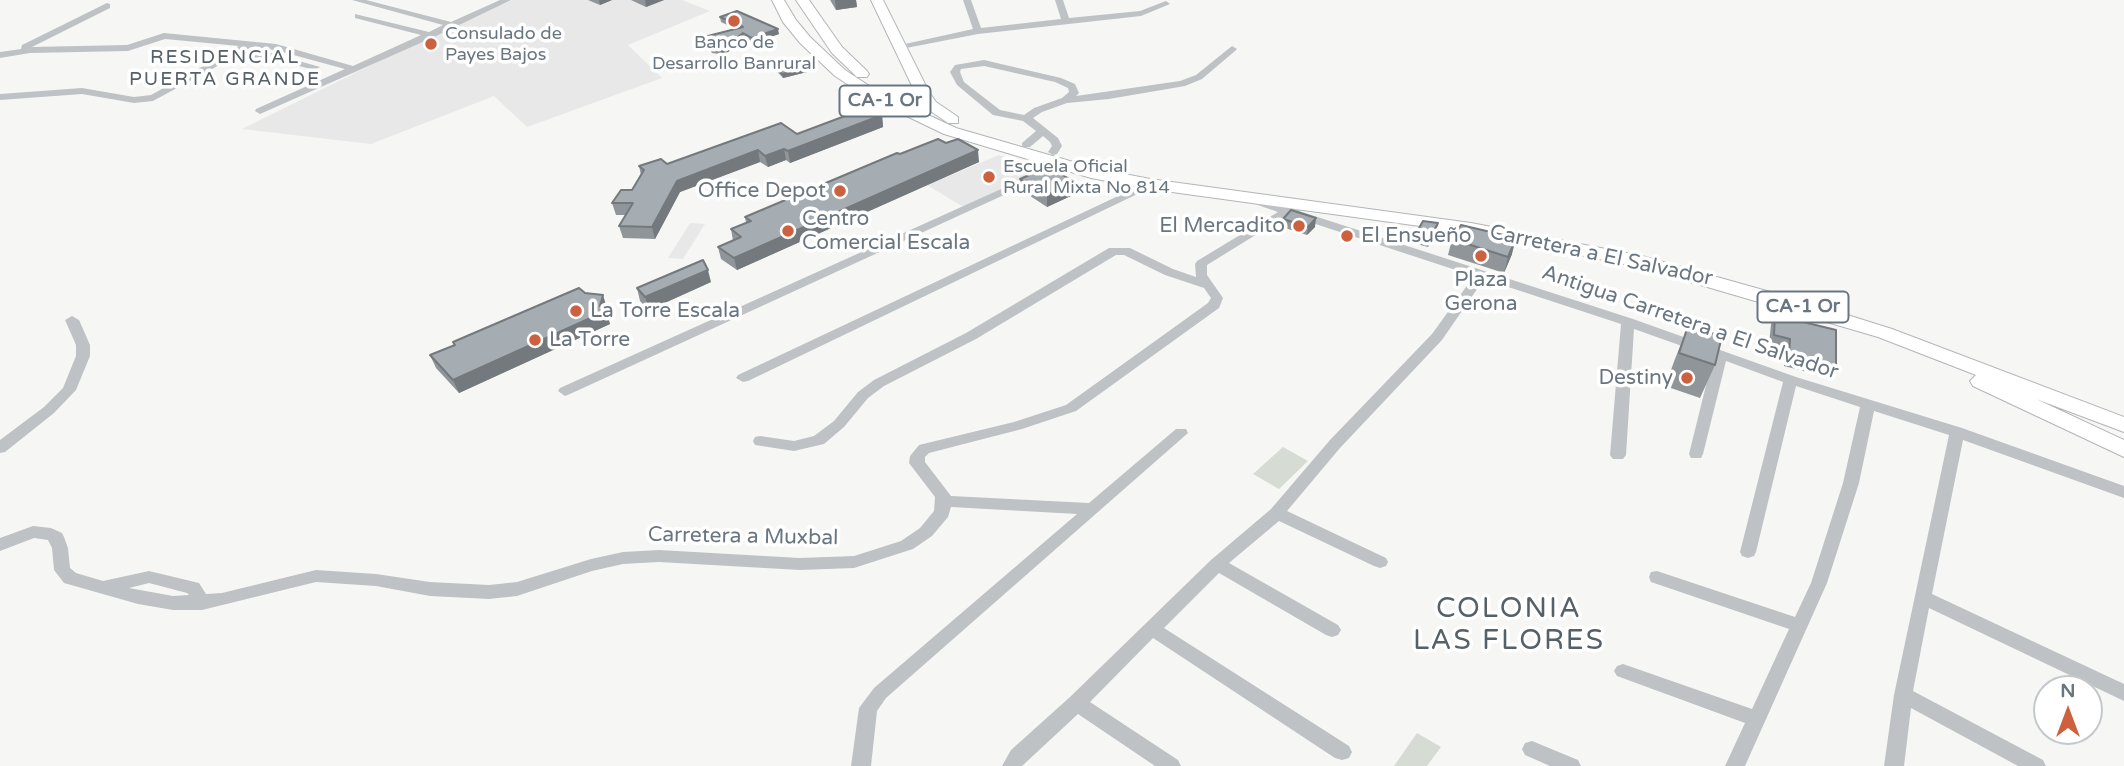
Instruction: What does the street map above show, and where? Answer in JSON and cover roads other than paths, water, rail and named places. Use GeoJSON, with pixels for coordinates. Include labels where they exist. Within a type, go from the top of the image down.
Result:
{"type":"FeatureCollection","features":[{"type":"Feature","properties":{"kind":"highway","name":"Carretera a El Salvador"},"geometry":{"type":"LineString","coordinates":[[778,0],[790,22],[814,50],[841,73],[872,94],[950,131],[1150,184],[1242,197],[1296,209],[1471,228],[1614,255],[1700,276],[1885,333],[2124,425]]}},
{"type":"Feature","properties":{"kind":"highway","name":"Carretera a El Salvador"},"geometry":{"type":"LineString","coordinates":[[802,0],[822,33],[854,68],[885,89],[953,120],[1058,159],[1484,220],[1633,250],[1704,267],[1898,326],[2124,412]]}},
{"type":"Feature","properties":{"kind":"highway"},"geometry":{"type":"LineString","coordinates":[[1885,333],[2057,419],[2124,449]]}},
{"type":"Feature","properties":{"kind":"main road"},"geometry":{"type":"LineString","coordinates":[[877,0],[922,92],[937,110],[953,120]]}},
{"type":"Feature","properties":{"kind":"main road"},"geometry":{"type":"LineString","coordinates":[[901,97],[922,92]]}},
{"type":"Feature","properties":{"kind":"street"},"geometry":{"type":"LineString","coordinates":[[356,0],[452,25]]}},
{"type":"Feature","properties":{"kind":"street"},"geometry":{"type":"LineString","coordinates":[[260,111],[507,0]]}},
{"type":"Feature","properties":{"kind":"street"},"geometry":{"type":"LineString","coordinates":[[967,0],[978,31]]}},
{"type":"Feature","properties":{"kind":"street"},"geometry":{"type":"LineString","coordinates":[[1059,0],[1066,22]]}},
{"type":"Feature","properties":{"kind":"street"},"geometry":{"type":"LineString","coordinates":[[899,48],[978,31],[1141,13],[1166,4]]}},
{"type":"Feature","properties":{"kind":"street"},"geometry":{"type":"LineString","coordinates":[[14,52],[107,6]]}},
{"type":"Feature","properties":{"kind":"street"},"geometry":{"type":"LineString","coordinates":[[358,16],[431,35]]}},
{"type":"Feature","properties":{"kind":"street"},"geometry":{"type":"LineString","coordinates":[[0,55],[90,47],[122,49],[165,31],[284,49],[348,70]]}},
{"type":"Feature","properties":{"kind":"street"},"geometry":{"type":"LineString","coordinates":[[0,97],[87,92],[134,100],[153,98],[248,45]]}},
{"type":"Feature","properties":{"kind":"street"},"geometry":{"type":"LineString","coordinates":[[1026,118],[1038,110],[1066,100],[1109,96],[1182,83],[1199,77],[1232,49]]}},
{"type":"Feature","properties":{"kind":"street"},"geometry":{"type":"LineString","coordinates":[[233,54],[271,57],[333,71],[348,70]]}},
{"type":"Feature","properties":{"kind":"street"},"geometry":{"type":"LineString","coordinates":[[565,391],[1058,159],[1057,146],[1026,118],[997,113],[960,83],[954,72],[964,64],[984,63],[1066,82],[1074,89],[1074,93],[1066,100]]}},
{"type":"Feature","properties":{"kind":"street"},"geometry":{"type":"LineString","coordinates":[[1026,145],[1042,132]]}},
{"type":"Feature","properties":{"kind":"street"},"geometry":{"type":"LineString","coordinates":[[743,378],[1150,184]]}},
{"type":"Feature","properties":{"kind":"street"},"geometry":{"type":"LineString","coordinates":[[1090,509],[944,501],[938,489],[918,466],[918,456],[923,449],[1017,426],[1071,408],[1214,305],[1217,298],[1206,285],[1200,271],[1201,264],[1296,209]]}},
{"type":"Feature","properties":{"kind":"street","name":"Antigua Carretera a El Salvador"},"geometry":{"type":"LineString","coordinates":[[1296,209],[1478,280],[1628,322],[1791,380],[1957,432],[2124,492]]}},
{"type":"Feature","properties":{"kind":"street"},"geometry":{"type":"LineString","coordinates":[[761,441],[794,446],[819,439],[839,424],[863,396],[879,383],[971,336],[1113,251],[1123,250],[1169,272],[1206,285]]}},
{"type":"Feature","properties":{"kind":"street"},"geometry":{"type":"LineString","coordinates":[[1012,766],[1018,756],[1077,703],[1217,564],[1277,513],[1335,444],[1437,337],[1478,280]]}},
{"type":"Feature","properties":{"kind":"street"},"geometry":{"type":"LineString","coordinates":[[0,448],[49,410],[69,390],[83,356],[83,345],[72,320]]}},
{"type":"Feature","properties":{"kind":"street"},"geometry":{"type":"LineString","coordinates":[[1618,455],[1628,322]]}},
{"type":"Feature","properties":{"kind":"street"},"geometry":{"type":"LineString","coordinates":[[1696,454],[1720,356]]}},
{"type":"Feature","properties":{"kind":"street"},"geometry":{"type":"LineString","coordinates":[[1748,552],[1791,380]]}},
{"type":"Feature","properties":{"kind":"street"},"geometry":{"type":"LineString","coordinates":[[1735,766],[1827,561],[1847,496],[1868,404]]}},
{"type":"Feature","properties":{"kind":"street"},"geometry":{"type":"LineString","coordinates":[[1894,766],[1903,695],[1957,432]]}},
{"type":"Feature","properties":{"kind":"street"},"geometry":{"type":"LineString","coordinates":[[861,766],[868,708],[880,693],[1181,433]]}},
{"type":"Feature","properties":{"kind":"street","name":"Carretera a Muxbal"},"geometry":{"type":"LineString","coordinates":[[0,544],[33,532],[44,531],[56,537],[62,570],[70,578],[162,601],[202,603],[316,576],[376,580],[430,589],[489,592],[517,589],[591,565],[623,558],[659,556],[800,564],[854,562],[891,552],[926,532],[942,513],[944,501]]}},
{"type":"Feature","properties":{"kind":"street"},"geometry":{"type":"LineString","coordinates":[[1277,513],[1380,562]]}},
{"type":"Feature","properties":{"kind":"street"},"geometry":{"type":"LineString","coordinates":[[1217,564],[1332,630]]}},
{"type":"Feature","properties":{"kind":"street"},"geometry":{"type":"LineString","coordinates":[[1657,577],[1800,626]]}},
{"type":"Feature","properties":{"kind":"street"},"geometry":{"type":"LineString","coordinates":[[1924,598],[2124,693]]}},
{"type":"Feature","properties":{"kind":"street"},"geometry":{"type":"LineString","coordinates":[[1152,628],[1342,752]]}},
{"type":"Feature","properties":{"kind":"street"},"geometry":{"type":"LineString","coordinates":[[1623,671],[1757,719]]}},
{"type":"Feature","properties":{"kind":"street"},"geometry":{"type":"LineString","coordinates":[[1903,695],[2036,766]]}},
{"type":"Feature","properties":{"kind":"street"},"geometry":{"type":"LineString","coordinates":[[1077,703],[1171,766]]}},
{"type":"Feature","properties":{"kind":"street"},"geometry":{"type":"LineString","coordinates":[[1532,749],[1571,766]]}},
{"type":"Feature","properties":{"kind":"place","name":"Banco de Desarrollo Banrural"},"geometry":{"type":"Point","coordinates":[734,21]}},
{"type":"Feature","properties":{"kind":"place","name":"Consulado de Payes Bajos"},"geometry":{"type":"Point","coordinates":[431,44]}},
{"type":"Feature","properties":{"kind":"place","name":"Escuela Oficial Rural Mixta No 814"},"geometry":{"type":"Point","coordinates":[989,177]}},
{"type":"Feature","properties":{"kind":"place","name":"Office Depot"},"geometry":{"type":"Point","coordinates":[840,191]}},
{"type":"Feature","properties":{"kind":"place","name":"El Mercadito"},"geometry":{"type":"Point","coordinates":[1299,226]}},
{"type":"Feature","properties":{"kind":"place","name":"Centro Comercial Escala"},"geometry":{"type":"Point","coordinates":[788,231]}},
{"type":"Feature","properties":{"kind":"place","name":"El Ensueño"},"geometry":{"type":"Point","coordinates":[1347,236]}},
{"type":"Feature","properties":{"kind":"place","name":"Plaza Gerona"},"geometry":{"type":"Point","coordinates":[1481,256]}},
{"type":"Feature","properties":{"kind":"place","name":"La Torre Escala"},"geometry":{"type":"Point","coordinates":[576,311]}},
{"type":"Feature","properties":{"kind":"place","name":"La Torre"},"geometry":{"type":"Point","coordinates":[535,340]}},
{"type":"Feature","properties":{"kind":"place","name":"Destiny"},"geometry":{"type":"Point","coordinates":[1687,378]}},
{"type":"Feature","properties":{"kind":"district","name":"RESIDENCIAL PUERTA GRANDE"},"geometry":{"type":"Point","coordinates":[225,69]}},
{"type":"Feature","properties":{"kind":"district","name":"COLONIA LAS FLORES"},"geometry":{"type":"Point","coordinates":[1509,626]}}]}
